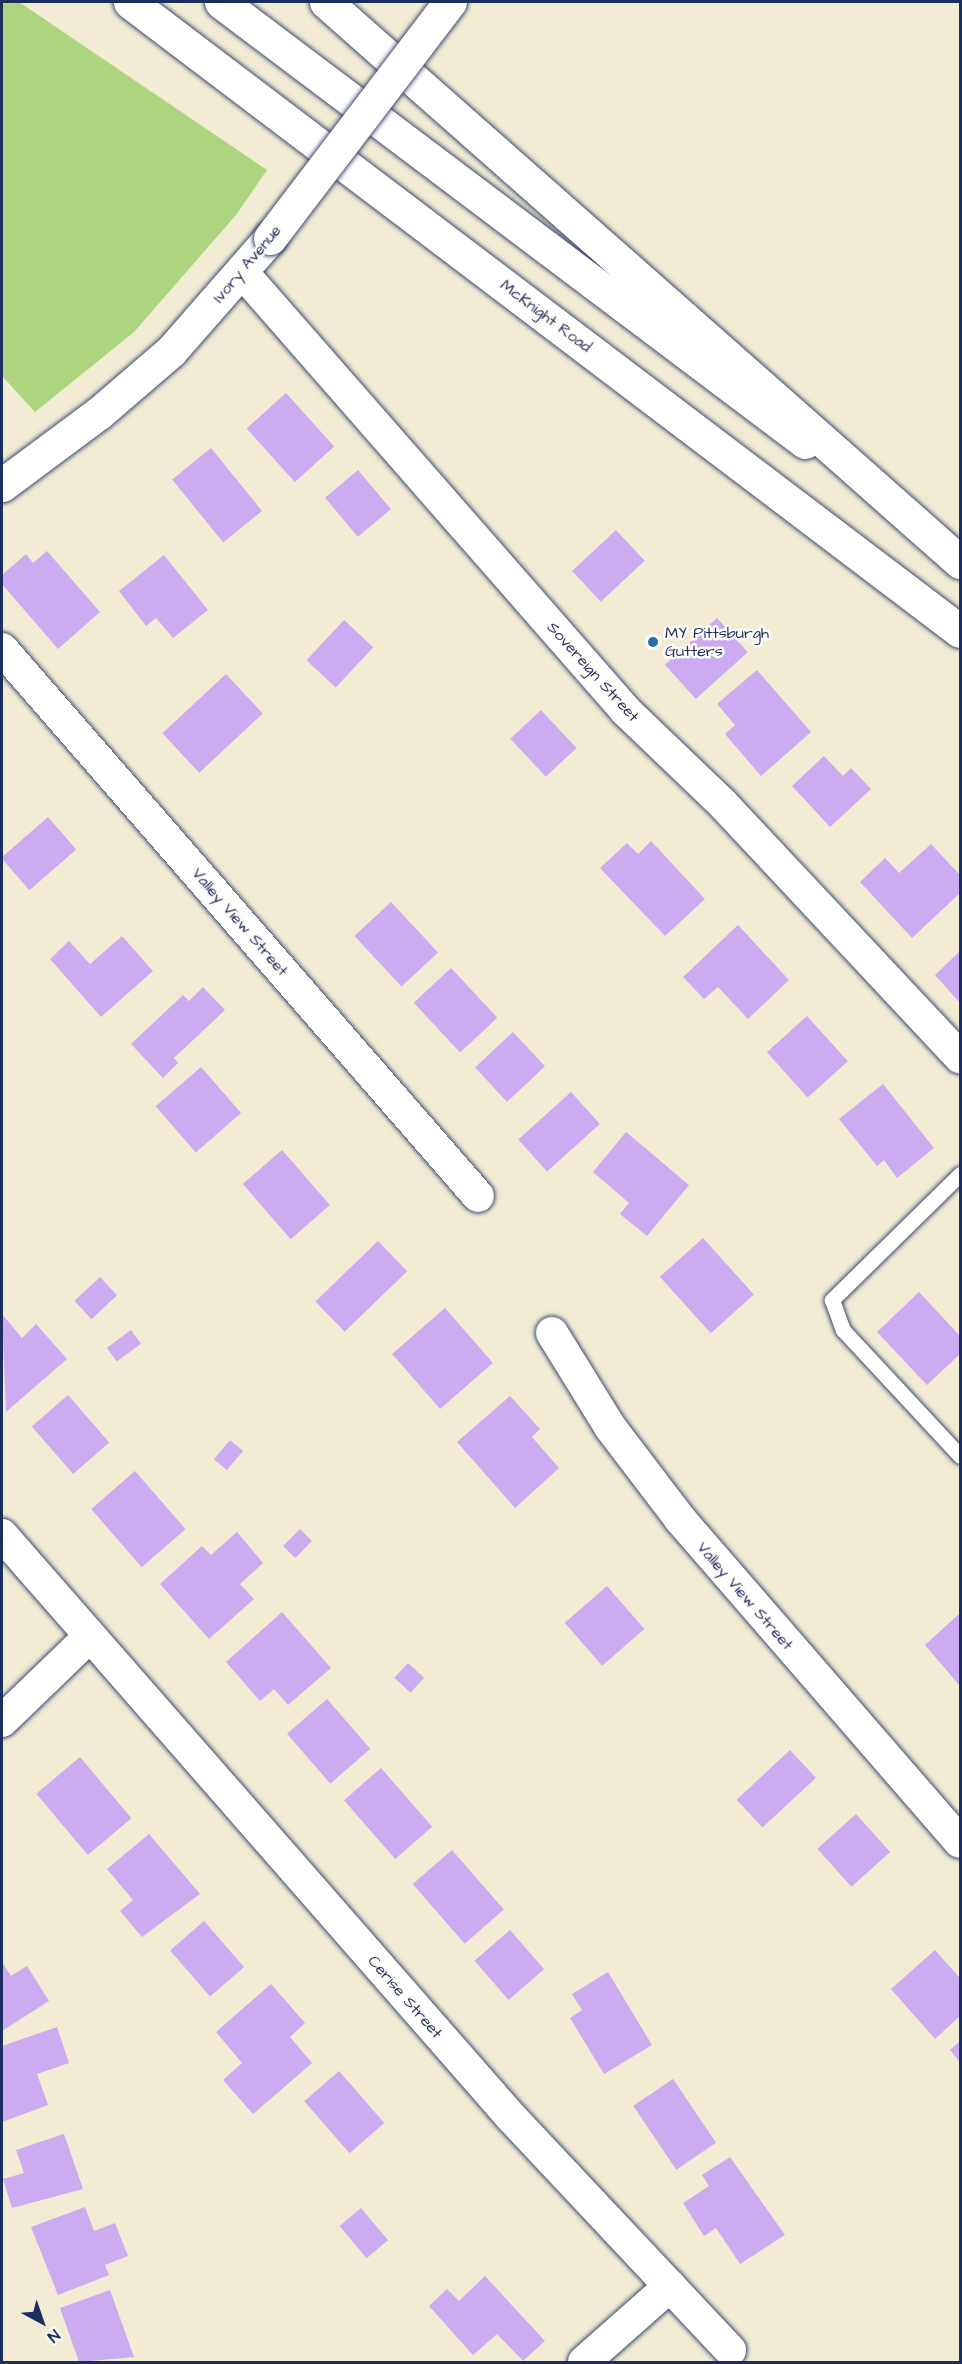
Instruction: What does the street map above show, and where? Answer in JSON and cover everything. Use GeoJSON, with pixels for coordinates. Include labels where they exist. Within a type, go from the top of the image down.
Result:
{"type":"FeatureCollection","features":[{"type":"Feature","properties":{"kind":"main road","name":"McKnight Road"},"geometry":{"type":"LineString","coordinates":[[130,2],[960,631]]}},
{"type":"Feature","properties":{"kind":"main road"},"geometry":{"type":"LineString","coordinates":[[221,2],[909,521],[960,562]]}},
{"type":"Feature","properties":{"kind":"main road"},"geometry":{"type":"LineString","coordinates":[[326,2],[909,521]]}},
{"type":"Feature","properties":{"kind":"main road","name":"Ivory Avenue"},"geometry":{"type":"LineString","coordinates":[[2,485],[135,383],[242,272],[450,2]]}},
{"type":"Feature","properties":{"kind":"street","name":"Sovereign Street"},"geometry":{"type":"LineString","coordinates":[[242,272],[619,703],[723,804],[960,1057]]}},
{"type":"Feature","properties":{"kind":"street","name":"Valley View Street"},"geometry":{"type":"LineString","coordinates":[[2,649],[478,1196]]}},
{"type":"Feature","properties":{"kind":"street","name":"Valley View Street"},"geometry":{"type":"LineString","coordinates":[[552,1333],[610,1426],[680,1518],[960,1842]]}},
{"type":"Feature","properties":{"kind":"street","name":"Cerise Street"},"geometry":{"type":"LineString","coordinates":[[2,1535],[503,2108],[730,2350]]}},
{"type":"Feature","properties":{"kind":"street"},"geometry":{"type":"LineString","coordinates":[[2,1721],[89,1637]]}},
{"type":"Feature","properties":{"kind":"street"},"geometry":{"type":"LineString","coordinates":[[584,2362],[670,2286]]}},
{"type":"Feature","properties":{"kind":"lane"},"geometry":{"type":"LineString","coordinates":[[960,1174],[832,1300],[843,1330],[960,1456]]}},
{"type":"Feature","properties":{"kind":"green space"},"geometry":{"type":"Polygon","coordinates":[[[2,2],[19,2],[267,170],[236,215],[134,332],[35,412],[2,376],[2,2]]]}},
{"type":"Feature","properties":{"kind":"building"},"geometry":{"type":"Polygon","coordinates":[[[286,393],[334,447],[295,482],[247,428],[286,393]]]}},
{"type":"Feature","properties":{"kind":"building"},"geometry":{"type":"Polygon","coordinates":[[[211,448],[262,511],[223,542],[172,479],[211,448]]]}},
{"type":"Feature","properties":{"kind":"building"},"geometry":{"type":"Polygon","coordinates":[[[358,470],[391,509],[358,537],[325,498],[358,470]]]}},
{"type":"Feature","properties":{"kind":"building"},"geometry":{"type":"Polygon","coordinates":[[[616,530],[645,561],[601,602],[572,571],[616,530]]]}},
{"type":"Feature","properties":{"kind":"building"},"geometry":{"type":"Polygon","coordinates":[[[47,551],[100,612],[58,649],[2,584],[2,575],[26,554],[33,563],[47,551]]]}},
{"type":"Feature","properties":{"kind":"building"},"geometry":{"type":"Polygon","coordinates":[[[164,555],[208,610],[173,638],[156,618],[146,626],[119,591],[164,555]]]}},
{"type":"Feature","properties":{"kind":"building"},"geometry":{"type":"Polygon","coordinates":[[[717,618],[748,652],[696,699],[665,665],[717,618]]]}},
{"type":"Feature","properties":{"kind":"building"},"geometry":{"type":"Polygon","coordinates":[[[344,620],[373,647],[336,688],[306,660],[344,620]]]}},
{"type":"Feature","properties":{"kind":"building"},"geometry":{"type":"Polygon","coordinates":[[[757,670],[811,732],[761,776],[725,734],[735,725],[717,704],[757,670]]]}},
{"type":"Feature","properties":{"kind":"building"},"geometry":{"type":"Polygon","coordinates":[[[226,674],[263,713],[199,773],[162,733],[226,674]]]}},
{"type":"Feature","properties":{"kind":"building"},"geometry":{"type":"Polygon","coordinates":[[[541,710],[576,748],[546,777],[510,739],[541,710]]]}},
{"type":"Feature","properties":{"kind":"building"},"geometry":{"type":"Polygon","coordinates":[[[824,756],[843,776],[851,768],[871,789],[830,827],[792,786],[824,756]]]}},
{"type":"Feature","properties":{"kind":"building"},"geometry":{"type":"Polygon","coordinates":[[[48,817],[76,849],[29,890],[2,857],[48,817]]]}},
{"type":"Feature","properties":{"kind":"building"},"geometry":{"type":"Polygon","coordinates":[[[651,841],[705,899],[665,936],[600,868],[627,843],[638,854],[651,841]]]}},
{"type":"Feature","properties":{"kind":"building"},"geometry":{"type":"Polygon","coordinates":[[[931,844],[960,875],[960,893],[912,938],[860,882],[885,858],[899,873],[931,844]]]}},
{"type":"Feature","properties":{"kind":"building"},"geometry":{"type":"Polygon","coordinates":[[[391,902],[438,952],[401,987],[354,936],[391,902]]]}},
{"type":"Feature","properties":{"kind":"building"},"geometry":{"type":"Polygon","coordinates":[[[738,925],[789,980],[748,1019],[718,987],[704,999],[683,977],[738,925]]]}},
{"type":"Feature","properties":{"kind":"building"},"geometry":{"type":"Polygon","coordinates":[[[122,936],[153,971],[101,1017],[50,959],[69,941],[90,964],[122,936]]]}},
{"type":"Feature","properties":{"kind":"building"},"geometry":{"type":"Polygon","coordinates":[[[960,951],[960,1003],[935,975],[960,951]]]}},
{"type":"Feature","properties":{"kind":"building"},"geometry":{"type":"Polygon","coordinates":[[[451,968],[497,1018],[460,1053],[414,1003],[451,968]]]}},
{"type":"Feature","properties":{"kind":"building"},"geometry":{"type":"Polygon","coordinates":[[[203,987],[225,1010],[174,1058],[178,1063],[163,1078],[131,1044],[183,995],[189,1001],[203,987]]]}},
{"type":"Feature","properties":{"kind":"building"},"geometry":{"type":"Polygon","coordinates":[[[807,1016],[848,1061],[808,1097],[767,1052],[807,1016]]]}},
{"type":"Feature","properties":{"kind":"building"},"geometry":{"type":"Polygon","coordinates":[[[513,1032],[545,1066],[507,1102],[475,1067],[513,1032]]]}},
{"type":"Feature","properties":{"kind":"building"},"geometry":{"type":"Polygon","coordinates":[[[201,1067],[241,1113],[196,1152],[156,1106],[201,1067]]]}},
{"type":"Feature","properties":{"kind":"building"},"geometry":{"type":"Polygon","coordinates":[[[883,1084],[934,1148],[897,1178],[884,1160],[877,1166],[839,1119],[883,1084]]]}},
{"type":"Feature","properties":{"kind":"building"},"geometry":{"type":"Polygon","coordinates":[[[571,1092],[600,1124],[547,1171],[518,1140],[571,1092]]]}},
{"type":"Feature","properties":{"kind":"building"},"geometry":{"type":"Polygon","coordinates":[[[626,1132],[689,1185],[647,1236],[620,1214],[629,1203],[593,1172],[626,1132]]]}},
{"type":"Feature","properties":{"kind":"building"},"geometry":{"type":"Polygon","coordinates":[[[282,1150],[330,1205],[291,1239],[243,1184],[282,1150]]]}},
{"type":"Feature","properties":{"kind":"building"},"geometry":{"type":"Polygon","coordinates":[[[703,1238],[754,1294],[711,1333],[660,1277],[703,1238]]]}},
{"type":"Feature","properties":{"kind":"building"},"geometry":{"type":"Polygon","coordinates":[[[378,1241],[407,1271],[345,1332],[315,1301],[378,1241]]]}},
{"type":"Feature","properties":{"kind":"building"},"geometry":{"type":"Polygon","coordinates":[[[100,1277],[117,1295],[91,1319],[74,1301],[100,1277]]]}},
{"type":"Feature","properties":{"kind":"building"},"geometry":{"type":"Polygon","coordinates":[[[919,1292],[960,1336],[960,1354],[927,1385],[877,1332],[919,1292]]]}},
{"type":"Feature","properties":{"kind":"building"},"geometry":{"type":"Polygon","coordinates":[[[445,1308],[493,1363],[440,1409],[392,1354],[445,1308]]]}},
{"type":"Feature","properties":{"kind":"building"},"geometry":{"type":"Polygon","coordinates":[[[2,1314],[22,1338],[36,1324],[67,1359],[6,1412],[2,1314]]]}},
{"type":"Feature","properties":{"kind":"building"},"geometry":{"type":"Polygon","coordinates":[[[131,1330],[141,1344],[117,1361],[107,1348],[131,1330]]]}},
{"type":"Feature","properties":{"kind":"building"},"geometry":{"type":"Polygon","coordinates":[[[68,1395],[109,1443],[73,1474],[32,1426],[68,1395]]]}},
{"type":"Feature","properties":{"kind":"building"},"geometry":{"type":"Polygon","coordinates":[[[510,1396],[540,1429],[532,1437],[559,1468],[515,1508],[457,1442],[510,1396]]]}},
{"type":"Feature","properties":{"kind":"building"},"geometry":{"type":"Polygon","coordinates":[[[230,1440],[243,1451],[227,1470],[214,1459],[230,1440]]]}},
{"type":"Feature","properties":{"kind":"building"},"geometry":{"type":"Polygon","coordinates":[[[135,1471],[186,1529],[142,1567],[91,1509],[135,1471]]]}},
{"type":"Feature","properties":{"kind":"building"},"geometry":{"type":"Polygon","coordinates":[[[300,1529],[312,1541],[295,1558],[283,1546],[300,1529]]]}},
{"type":"Feature","properties":{"kind":"building"},"geometry":{"type":"Polygon","coordinates":[[[237,1532],[263,1563],[240,1584],[254,1599],[209,1639],[160,1584],[202,1546],[211,1555],[237,1532]]]}},
{"type":"Feature","properties":{"kind":"building"},"geometry":{"type":"Polygon","coordinates":[[[607,1586],[644,1629],[602,1666],[565,1623],[607,1586]]]}},
{"type":"Feature","properties":{"kind":"building"},"geometry":{"type":"Polygon","coordinates":[[[282,1612],[331,1668],[288,1705],[274,1689],[260,1701],[226,1662],[282,1612]]]}},
{"type":"Feature","properties":{"kind":"building"},"geometry":{"type":"Polygon","coordinates":[[[960,1613],[960,1686],[925,1645],[960,1613]]]}},
{"type":"Feature","properties":{"kind":"building"},"geometry":{"type":"Polygon","coordinates":[[[408,1663],[424,1678],[410,1693],[394,1678],[408,1663]]]}},
{"type":"Feature","properties":{"kind":"building"},"geometry":{"type":"Polygon","coordinates":[[[327,1699],[370,1749],[330,1784],[287,1734],[327,1699]]]}},
{"type":"Feature","properties":{"kind":"building"},"geometry":{"type":"Polygon","coordinates":[[[790,1750],[816,1778],[763,1828],[737,1800],[790,1750]]]}},
{"type":"Feature","properties":{"kind":"building"},"geometry":{"type":"Polygon","coordinates":[[[80,1757],[131,1818],[88,1855],[36,1794],[80,1757]]]}},
{"type":"Feature","properties":{"kind":"building"},"geometry":{"type":"Polygon","coordinates":[[[381,1768],[432,1827],[395,1859],[344,1800],[381,1768]]]}},
{"type":"Feature","properties":{"kind":"building"},"geometry":{"type":"Polygon","coordinates":[[[856,1814],[890,1852],[851,1887],[817,1849],[856,1814]]]}},
{"type":"Feature","properties":{"kind":"building"},"geometry":{"type":"Polygon","coordinates":[[[149,1834],[200,1894],[142,1937],[120,1911],[133,1900],[107,1869],[149,1834]]]}},
{"type":"Feature","properties":{"kind":"building"},"geometry":{"type":"Polygon","coordinates":[[[452,1850],[504,1910],[465,1944],[413,1884],[452,1850]]]}},
{"type":"Feature","properties":{"kind":"building"},"geometry":{"type":"Polygon","coordinates":[[[204,1921],[244,1967],[210,1997],[170,1951],[204,1921]]]}},
{"type":"Feature","properties":{"kind":"building"},"geometry":{"type":"Polygon","coordinates":[[[510,1930],[544,1969],[509,2000],[475,1961],[510,1930]]]}},
{"type":"Feature","properties":{"kind":"building"},"geometry":{"type":"Polygon","coordinates":[[[935,1950],[960,1978],[960,2016],[935,2039],[891,1989],[935,1950]]]}},
{"type":"Feature","properties":{"kind":"building"},"geometry":{"type":"Polygon","coordinates":[[[2,1962],[11,1976],[27,1966],[49,2001],[2,2031],[2,1962]]]}},
{"type":"Feature","properties":{"kind":"building"},"geometry":{"type":"Polygon","coordinates":[[[608,1972],[652,2045],[604,2074],[570,2018],[582,2010],[572,1994],[608,1972]]]}},
{"type":"Feature","properties":{"kind":"building"},"geometry":{"type":"Polygon","coordinates":[[[271,1984],[305,2023],[290,2037],[312,2063],[253,2114],[223,2080],[242,2063],[216,2032],[271,1984]]]}},
{"type":"Feature","properties":{"kind":"building"},"geometry":{"type":"Polygon","coordinates":[[[57,2027],[69,2063],[37,2074],[48,2105],[2,2122],[2,2046],[57,2027]]]}},
{"type":"Feature","properties":{"kind":"building"},"geometry":{"type":"Polygon","coordinates":[[[960,2041],[960,2062],[950,2050],[960,2041]]]}},
{"type":"Feature","properties":{"kind":"building"},"geometry":{"type":"Polygon","coordinates":[[[339,2071],[384,2123],[350,2153],[304,2101],[339,2071]]]}},
{"type":"Feature","properties":{"kind":"building"},"geometry":{"type":"Polygon","coordinates":[[[673,2079],[716,2143],[676,2170],[633,2106],[673,2079]]]}},
{"type":"Feature","properties":{"kind":"building"},"geometry":{"type":"Polygon","coordinates":[[[64,2134],[83,2189],[12,2208],[3,2179],[24,2173],[16,2150],[64,2134]]]}},
{"type":"Feature","properties":{"kind":"building"},"geometry":{"type":"Polygon","coordinates":[[[730,2157],[785,2235],[740,2264],[716,2228],[704,2236],[683,2203],[709,2186],[702,2175],[730,2157]]]}},
{"type":"Feature","properties":{"kind":"building"},"geometry":{"type":"Polygon","coordinates":[[[85,2207],[94,2231],[115,2223],[128,2256],[105,2265],[109,2275],[58,2295],[31,2227],[85,2207]]]}},
{"type":"Feature","properties":{"kind":"building"},"geometry":{"type":"Polygon","coordinates":[[[361,2208],[388,2240],[367,2258],[340,2226],[361,2208]]]}},
{"type":"Feature","properties":{"kind":"building"},"geometry":{"type":"Polygon","coordinates":[[[485,2276],[545,2341],[523,2361],[497,2334],[473,2355],[429,2306],[447,2289],[459,2301],[485,2276]]]}},
{"type":"Feature","properties":{"kind":"building"},"geometry":{"type":"Polygon","coordinates":[[[110,2290],[134,2357],[79,2362],[60,2308],[110,2290]]]}},
{"type":"Feature","properties":{"kind":"place","name":"MY Pittsburgh Gutters"},"geometry":{"type":"Point","coordinates":[653,642]}}]}
